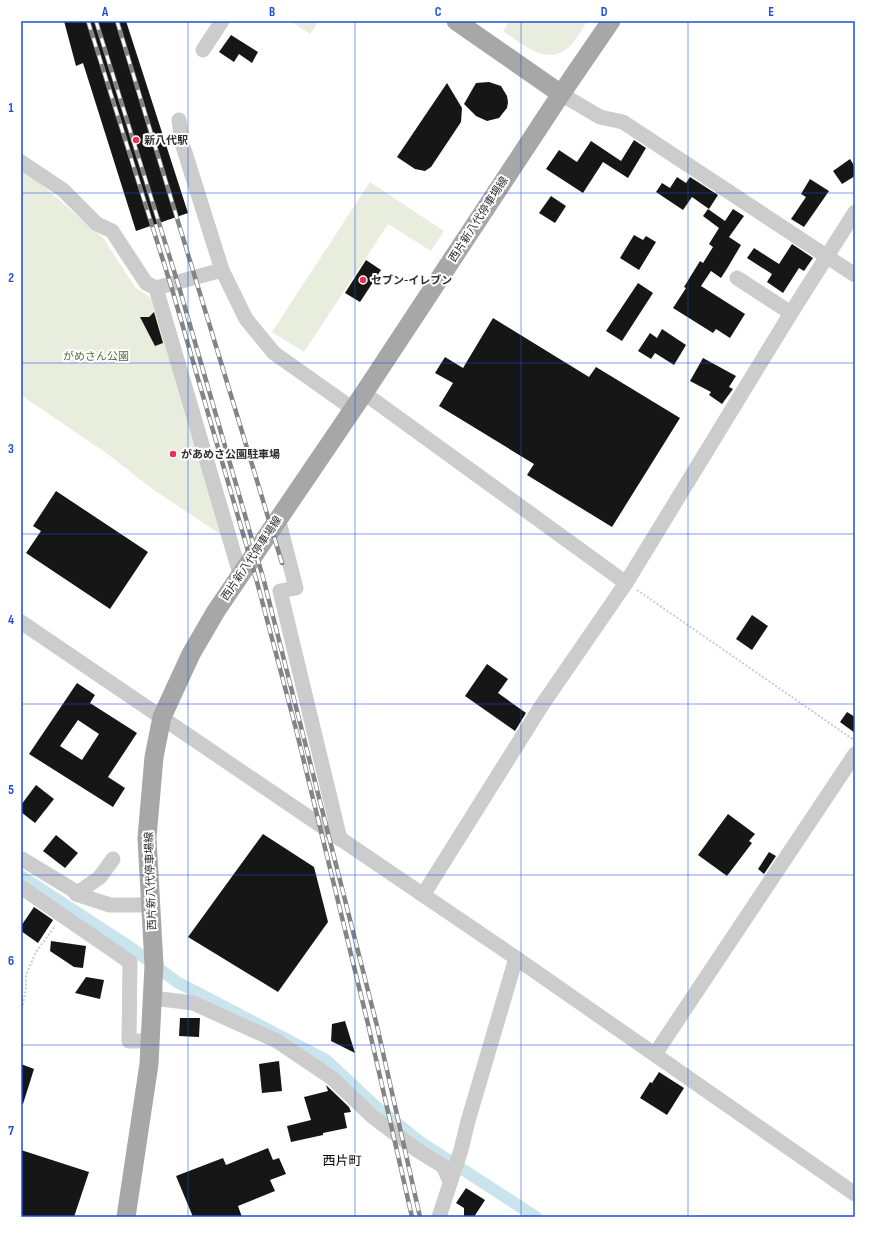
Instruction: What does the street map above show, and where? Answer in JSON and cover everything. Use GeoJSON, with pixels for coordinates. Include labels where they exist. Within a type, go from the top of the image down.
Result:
{"type":"FeatureCollection","features":[{"type":"Feature","properties":{"kind":"main road"},"geometry":{"type":"LineString","coordinates":[[456,21],[561,94]]}},
{"type":"Feature","properties":{"kind":"main road","name":"西片新八代停車場線"},"geometry":{"type":"LineString","coordinates":[[126,1217],[149,1064],[151,1041],[154,998],[147,838],[154,757],[162,717],[191,654],[240,574],[364,393],[561,94],[611,21]]}},
{"type":"Feature","properties":{"kind":"street"},"geometry":{"type":"LineString","coordinates":[[203,50],[222,21]]}},
{"type":"Feature","properties":{"kind":"street"},"geometry":{"type":"LineString","coordinates":[[561,94],[600,117],[623,122],[855,275]]}},
{"type":"Feature","properties":{"kind":"street"},"geometry":{"type":"LineString","coordinates":[[179,120],[182,143],[222,270],[246,318],[274,353],[353,409]]}},
{"type":"Feature","properties":{"kind":"street"},"geometry":{"type":"LineString","coordinates":[[21,162],[63,190],[97,224],[112,231],[146,283],[156,288],[222,270]]}},
{"type":"Feature","properties":{"kind":"street"},"geometry":{"type":"LineString","coordinates":[[423,895],[542,705],[626,583],[791,313],[855,212]]}},
{"type":"Feature","properties":{"kind":"street"},"geometry":{"type":"LineString","coordinates":[[737,278],[791,313]]}},
{"type":"Feature","properties":{"kind":"street"},"geometry":{"type":"LineString","coordinates":[[156,288],[240,574]]}},
{"type":"Feature","properties":{"kind":"street"},"geometry":{"type":"LineString","coordinates":[[364,393],[626,583]]}},
{"type":"Feature","properties":{"kind":"street"},"geometry":{"type":"LineString","coordinates":[[278,518],[296,588],[280,591],[340,839]]}},
{"type":"Feature","properties":{"kind":"street"},"geometry":{"type":"LineString","coordinates":[[21,622],[516,958],[855,1194]]}},
{"type":"Feature","properties":{"kind":"street"},"geometry":{"type":"LineString","coordinates":[[655,1054],[855,754]]}},
{"type":"Feature","properties":{"kind":"street"},"geometry":{"type":"LineString","coordinates":[[22,859],[77,894],[110,905],[150,905]]}},
{"type":"Feature","properties":{"kind":"street"},"geometry":{"type":"LineString","coordinates":[[63,915],[77,894],[100,877],[113,859]]}},
{"type":"Feature","properties":{"kind":"street"},"geometry":{"type":"LineString","coordinates":[[21,887],[130,962],[129,1041],[151,1041]]}},
{"type":"Feature","properties":{"kind":"street"},"geometry":{"type":"LineString","coordinates":[[438,1217],[461,1150],[470,1114],[516,958]]}},
{"type":"Feature","properties":{"kind":"street"},"geometry":{"type":"LineString","coordinates":[[154,998],[192,1003],[277,1041],[332,1078],[373,1116],[417,1150],[443,1166],[452,1176]]}},
{"type":"Feature","properties":{"kind":"path"},"geometry":{"type":"LineString","coordinates":[[626,583],[855,741]]}},
{"type":"Feature","properties":{"kind":"path"},"geometry":{"type":"LineString","coordinates":[[22,1009],[26,989],[26,975],[36,952],[63,915]]}},
{"type":"Feature","properties":{"kind":"green space"},"geometry":{"type":"Polygon","coordinates":[[[290,21],[319,21],[310,34],[290,21]]]}},
{"type":"Feature","properties":{"kind":"green space"},"geometry":{"type":"Polygon","coordinates":[[[510,21],[587,21],[569,47],[561,53],[552,55],[543,54],[526,47],[503,31],[510,21]]]}},
{"type":"Feature","properties":{"kind":"green space","name":"がめさん公園"},"geometry":{"type":"Polygon","coordinates":[[[21,170],[34,178],[103,238],[135,287],[155,301],[226,538],[151,488],[109,455],[21,395],[21,170]]]}},
{"type":"Feature","properties":{"kind":"green space"},"geometry":{"type":"Polygon","coordinates":[[[370,182],[444,231],[431,251],[388,224],[304,352],[272,332],[370,182]]]}},
{"type":"Feature","properties":{"kind":"building","name":"新八代駅"},"geometry":{"type":"Polygon","coordinates":[[[64,21],[126,21],[188,213],[136,231],[83,63],[76,66],[64,21]]]}},
{"type":"Feature","properties":{"kind":"building"},"geometry":{"type":"Polygon","coordinates":[[[231,35],[258,52],[252,63],[239,54],[234,62],[219,52],[231,35]]]}},
{"type":"Feature","properties":{"kind":"building"},"geometry":{"type":"Polygon","coordinates":[[[489,82],[501,86],[507,96],[508,102],[507,108],[499,118],[487,121],[476,116],[464,104],[476,83],[489,82]]]}},
{"type":"Feature","properties":{"kind":"building"},"geometry":{"type":"Polygon","coordinates":[[[447,83],[462,108],[461,122],[431,167],[425,171],[415,169],[397,157],[447,83]]]}},
{"type":"Feature","properties":{"kind":"building"},"geometry":{"type":"Polygon","coordinates":[[[634,140],[646,148],[628,178],[603,162],[583,193],[546,169],[559,150],[577,162],[591,141],[621,161],[634,140]]]}},
{"type":"Feature","properties":{"kind":"building"},"geometry":{"type":"Polygon","coordinates":[[[850,159],[855,167],[855,176],[842,184],[833,171],[850,159]]]}},
{"type":"Feature","properties":{"kind":"building"},"geometry":{"type":"Polygon","coordinates":[[[677,177],[686,183],[690,177],[718,195],[709,209],[692,197],[683,210],[656,192],[662,183],[670,188],[677,177]]]}},
{"type":"Feature","properties":{"kind":"building"},"geometry":{"type":"Polygon","coordinates":[[[810,179],[829,191],[804,227],[791,219],[806,197],[801,194],[810,179]]]}},
{"type":"Feature","properties":{"kind":"building"},"geometry":{"type":"Polygon","coordinates":[[[551,196],[566,206],[555,223],[539,213],[551,196]]]}},
{"type":"Feature","properties":{"kind":"building"},"geometry":{"type":"Polygon","coordinates":[[[708,209],[725,221],[733,209],[744,216],[729,237],[741,245],[728,267],[721,278],[711,271],[701,286],[745,314],[730,338],[716,329],[713,333],[673,308],[686,288],[684,287],[700,261],[703,263],[713,247],[709,244],[719,228],[703,216],[708,209]]]}},
{"type":"Feature","properties":{"kind":"building"},"geometry":{"type":"Polygon","coordinates":[[[634,235],[643,240],[646,236],[656,242],[639,270],[620,258],[634,235]]]}},
{"type":"Feature","properties":{"kind":"building"},"geometry":{"type":"Polygon","coordinates":[[[792,244],[813,258],[804,271],[799,268],[783,293],[767,282],[772,274],[747,258],[754,248],[779,264],[792,244]]]}},
{"type":"Feature","properties":{"kind":"building"},"geometry":{"type":"Polygon","coordinates":[[[366,260],[381,270],[360,302],[345,293],[366,260]]]}},
{"type":"Feature","properties":{"kind":"building"},"geometry":{"type":"Polygon","coordinates":[[[638,283],[653,293],[622,341],[606,331],[638,283]]]}},
{"type":"Feature","properties":{"kind":"building"},"geometry":{"type":"Polygon","coordinates":[[[154,312],[163,343],[155,346],[140,317],[149,317],[154,312]]]}},
{"type":"Feature","properties":{"kind":"building"},"geometry":{"type":"Polygon","coordinates":[[[493,318],[589,377],[596,367],[680,418],[612,527],[527,475],[534,464],[439,406],[453,383],[435,373],[445,357],[463,368],[493,318]]]}},
{"type":"Feature","properties":{"kind":"building"},"geometry":{"type":"Polygon","coordinates":[[[662,329],[686,345],[674,365],[655,353],[651,359],[638,351],[650,333],[657,338],[662,329]]]}},
{"type":"Feature","properties":{"kind":"building"},"geometry":{"type":"Polygon","coordinates":[[[703,358],[736,376],[729,387],[733,389],[722,404],[709,395],[711,392],[690,381],[703,358]]]}},
{"type":"Feature","properties":{"kind":"building"},"geometry":{"type":"Polygon","coordinates":[[[56,491],[148,552],[110,609],[26,553],[41,531],[33,526],[56,491]]]}},
{"type":"Feature","properties":{"kind":"building"},"geometry":{"type":"Polygon","coordinates":[[[752,615],[768,626],[752,650],[736,639],[752,615]]]}},
{"type":"Feature","properties":{"kind":"building"},"geometry":{"type":"Polygon","coordinates":[[[487,664],[508,679],[498,693],[526,713],[515,731],[465,696],[487,664]]]}},
{"type":"Feature","properties":{"kind":"building"},"geometry":{"type":"Polygon","coordinates":[[[77,683],[95,695],[90,703],[137,733],[108,777],[125,788],[113,807],[29,754],[77,683]],[[78,720],[60,746],[82,760],[99,734],[78,720]]]}},
{"type":"Feature","properties":{"kind":"building"},"geometry":{"type":"Polygon","coordinates":[[[847,712],[855,717],[855,733],[840,722],[847,712]]]}},
{"type":"Feature","properties":{"kind":"building"},"geometry":{"type":"Polygon","coordinates":[[[36,785],[54,799],[35,823],[21,812],[21,805],[36,785]]]}},
{"type":"Feature","properties":{"kind":"building"},"geometry":{"type":"Polygon","coordinates":[[[728,814],[755,834],[749,841],[752,843],[727,876],[698,855],[728,814]]]}},
{"type":"Feature","properties":{"kind":"building"},"geometry":{"type":"Polygon","coordinates":[[[263,834],[314,867],[328,922],[278,992],[188,937],[263,834]]]}},
{"type":"Feature","properties":{"kind":"building"},"geometry":{"type":"Polygon","coordinates":[[[56,835],[78,853],[65,868],[43,851],[56,835]]]}},
{"type":"Feature","properties":{"kind":"building"},"geometry":{"type":"Polygon","coordinates":[[[769,852],[776,856],[764,874],[758,869],[769,852]]]}},
{"type":"Feature","properties":{"kind":"building"},"geometry":{"type":"Polygon","coordinates":[[[34,907],[53,920],[38,943],[21,931],[21,926],[34,907]]]}},
{"type":"Feature","properties":{"kind":"building"},"geometry":{"type":"Polygon","coordinates":[[[51,941],[86,946],[83,968],[74,967],[50,951],[51,941]]]}},
{"type":"Feature","properties":{"kind":"building"},"geometry":{"type":"Polygon","coordinates":[[[86,977],[104,980],[100,999],[75,993],[86,977]]]}},
{"type":"Feature","properties":{"kind":"building"},"geometry":{"type":"Polygon","coordinates":[[[180,1018],[200,1018],[199,1037],[179,1036],[180,1018]]]}},
{"type":"Feature","properties":{"kind":"building"},"geometry":{"type":"Polygon","coordinates":[[[345,1021],[355,1053],[331,1041],[332,1024],[345,1021]]]}},
{"type":"Feature","properties":{"kind":"building"},"geometry":{"type":"Polygon","coordinates":[[[279,1061],[282,1091],[262,1093],[259,1064],[279,1061]]]}},
{"type":"Feature","properties":{"kind":"building"},"geometry":{"type":"Polygon","coordinates":[[[21,1064],[34,1069],[23,1104],[21,1104],[21,1064]]]}},
{"type":"Feature","properties":{"kind":"building"},"geometry":{"type":"Polygon","coordinates":[[[659,1072],[684,1088],[667,1115],[640,1098],[650,1082],[652,1083],[659,1072]]]}},
{"type":"Feature","properties":{"kind":"building"},"geometry":{"type":"Polygon","coordinates":[[[326,1085],[349,1107],[351,1112],[344,1113],[347,1128],[291,1142],[287,1126],[311,1120],[304,1097],[328,1091],[326,1085]]]}},
{"type":"Feature","properties":{"kind":"building"},"geometry":{"type":"Polygon","coordinates":[[[268,1148],[273,1160],[279,1158],[286,1174],[270,1180],[275,1191],[238,1206],[242,1217],[193,1217],[176,1176],[223,1158],[226,1165],[268,1148]]]}},
{"type":"Feature","properties":{"kind":"building"},"geometry":{"type":"Polygon","coordinates":[[[21,1150],[89,1172],[74,1217],[26,1217],[21,1215],[21,1150]]]}},
{"type":"Feature","properties":{"kind":"building"},"geometry":{"type":"Polygon","coordinates":[[[466,1188],[485,1200],[474,1217],[464,1217],[464,1208],[456,1203],[466,1188]]]}},
{"type":"Feature","properties":{"kind":"waterway"},"geometry":{"type":"LineString","coordinates":[[21,876],[130,947],[177,982],[326,1060],[374,1105],[419,1141],[536,1217]]}},
{"type":"Feature","properties":{"kind":"railway"},"geometry":{"type":"LineString","coordinates":[[88,21],[172,289],[257,582],[296,729],[368,1024],[412,1217]]}},
{"type":"Feature","properties":{"kind":"railway"},"geometry":{"type":"LineString","coordinates":[[96,21],[179,287],[264,581],[377,1026],[420,1217]]}},
{"type":"Feature","properties":{"kind":"railway"},"geometry":{"type":"LineString","coordinates":[[117,21],[282,563]]}},
{"type":"Feature","properties":{"kind":"place","name":"新八代駅"},"geometry":{"type":"Point","coordinates":[136,140]}},
{"type":"Feature","properties":{"kind":"place","name":"セブン-イレブン"},"geometry":{"type":"Point","coordinates":[363,280]}},
{"type":"Feature","properties":{"kind":"place","name":"があめさ公園駐車場"},"geometry":{"type":"Point","coordinates":[173,454]}},
{"type":"Feature","properties":{"kind":"district","name":"西片町"},"geometry":{"type":"Point","coordinates":[342,1160]}}]}
